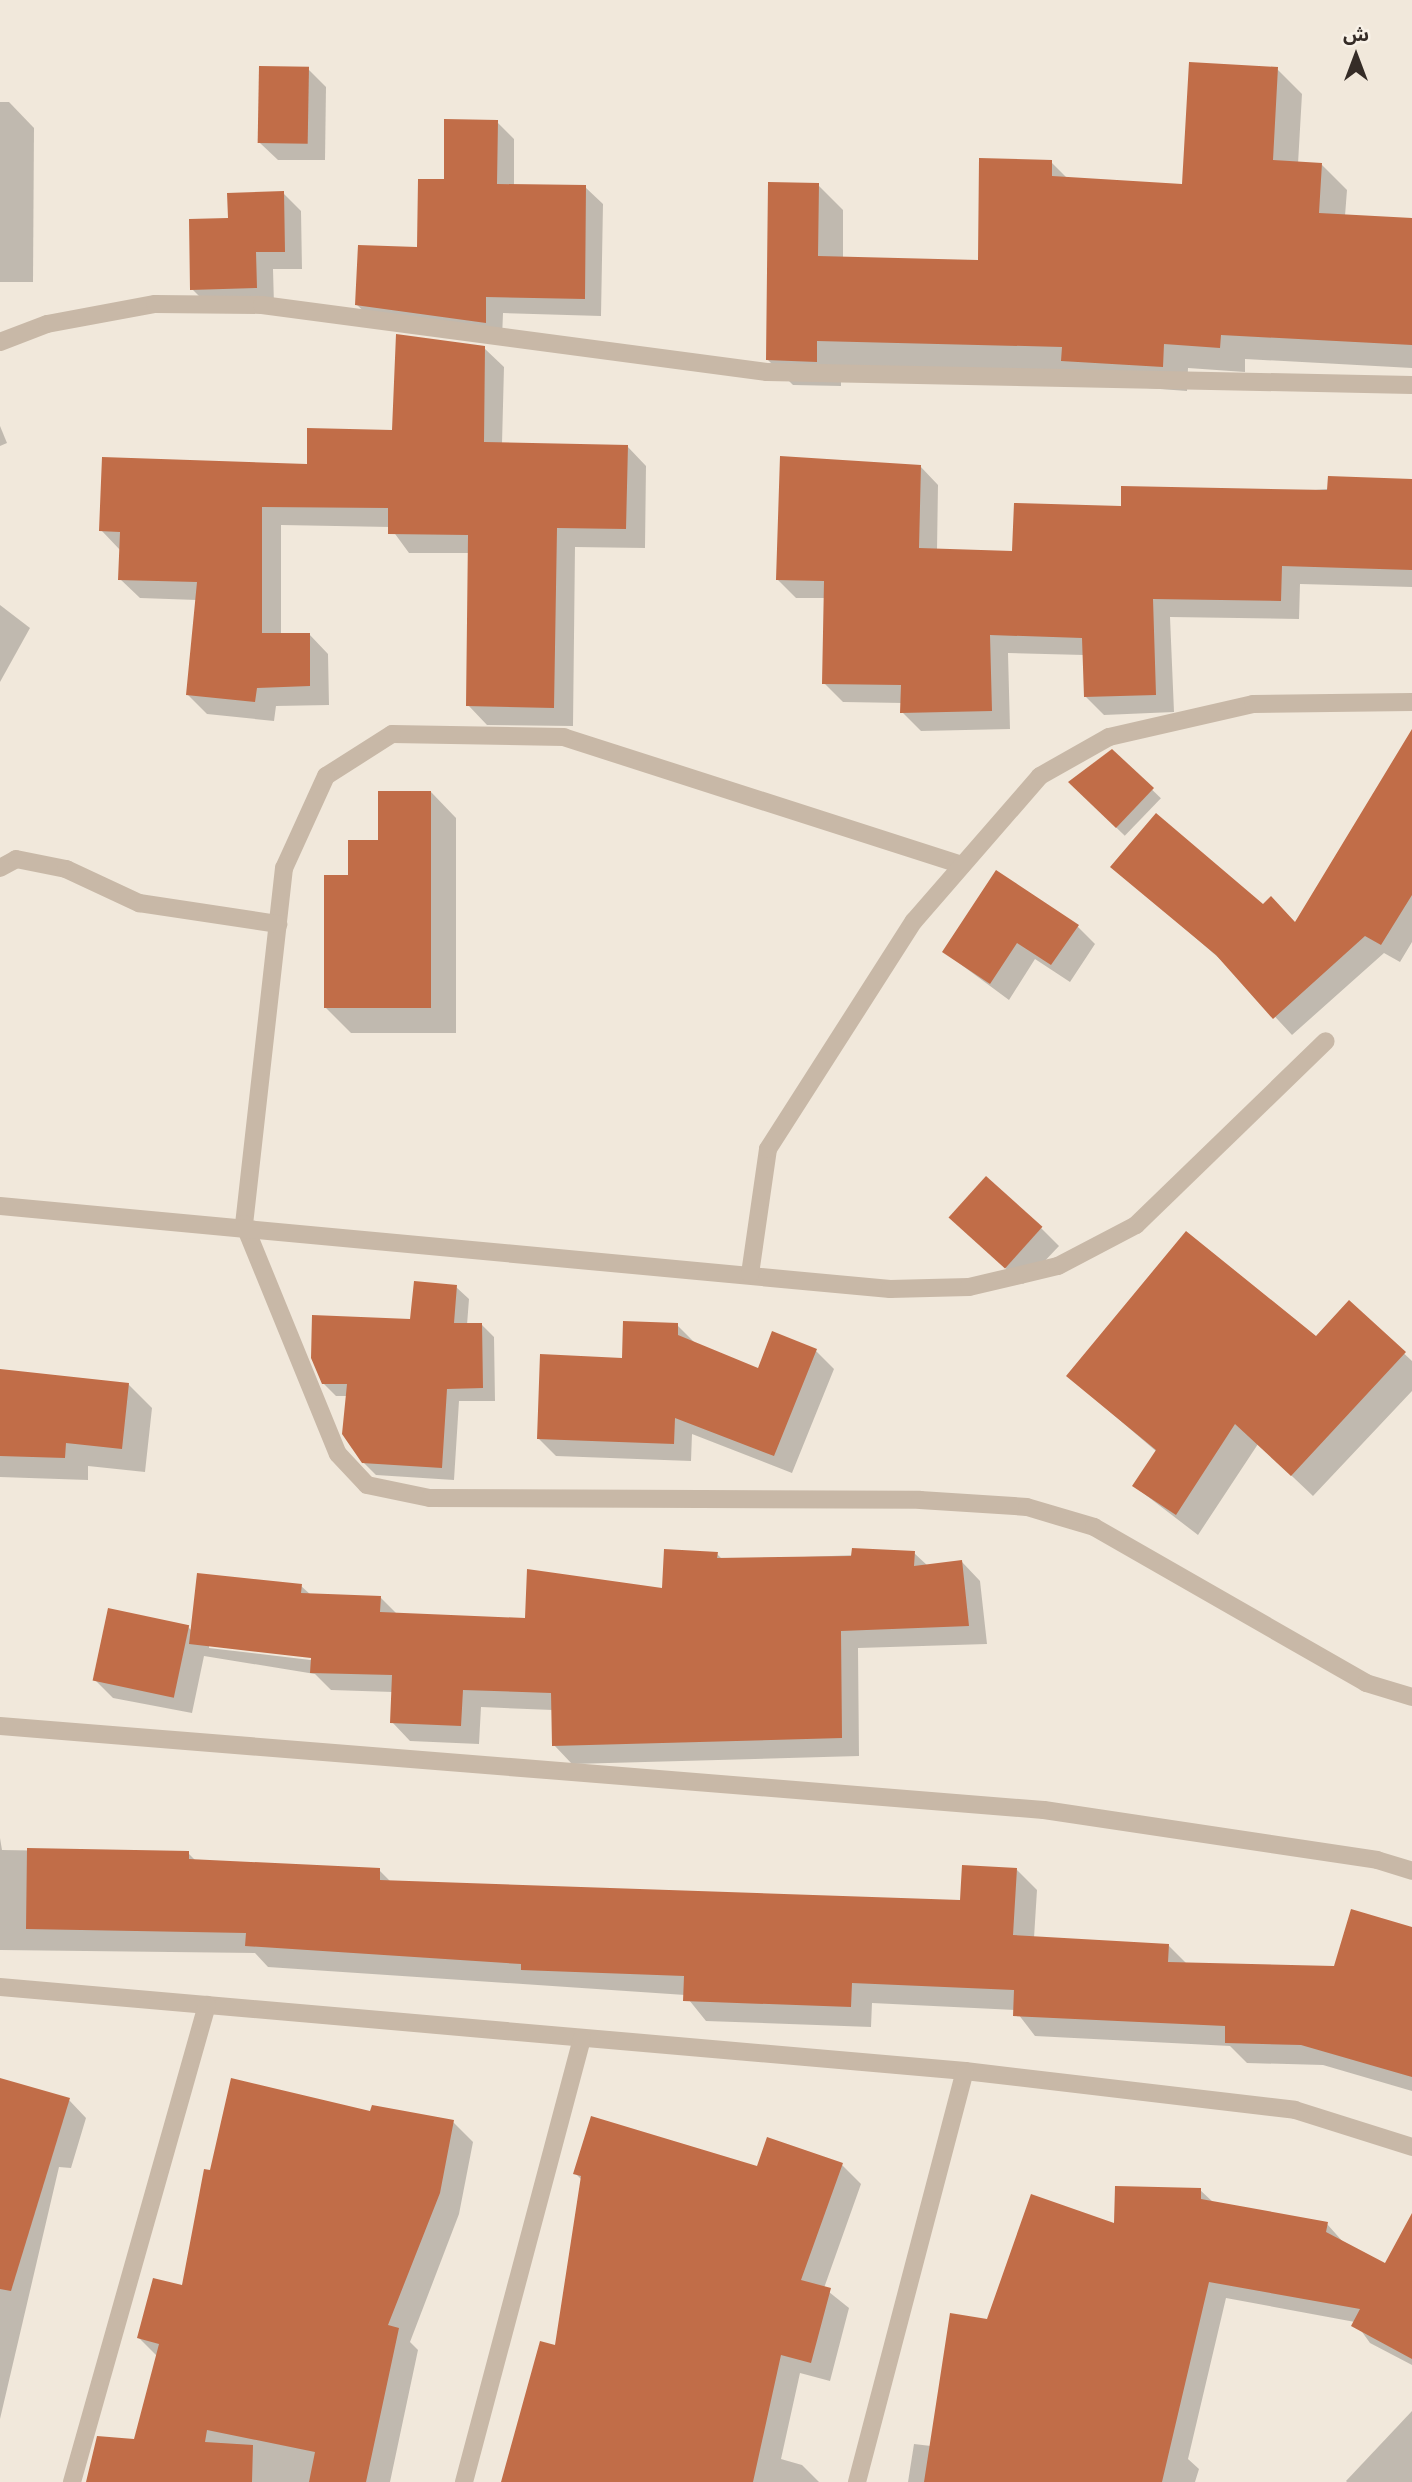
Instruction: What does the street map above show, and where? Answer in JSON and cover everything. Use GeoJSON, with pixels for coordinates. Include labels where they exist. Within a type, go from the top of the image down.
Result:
{"type":"FeatureCollection","features":[{"type":"Feature","properties":{"kind":"street"},"geometry":{"type":"LineString","coordinates":[[0,342],[47,324],[155,304],[262,305],[767,372],[1412,384]]}},
{"type":"Feature","properties":{"kind":"street"},"geometry":{"type":"LineString","coordinates":[[750,1274],[768,1149],[914,921],[1040,776],[1109,737],[1254,704],[1412,702]]}},
{"type":"Feature","properties":{"kind":"street"},"geometry":{"type":"LineString","coordinates":[[962,865],[564,737],[392,734],[326,776],[284,867],[244,1224],[338,1454],[367,1485],[430,1498],[920,1500],[1027,1507],[1094,1527],[1366,1683],[1412,1697]]}},
{"type":"Feature","properties":{"kind":"street"},"geometry":{"type":"LineString","coordinates":[[0,868],[16,859],[66,869],[139,903],[278,924]]}},
{"type":"Feature","properties":{"kind":"street"},"geometry":{"type":"LineString","coordinates":[[0,1206],[244,1224],[890,1289],[969,1287],[1058,1266],[1136,1225],[1326,1041]]}},
{"type":"Feature","properties":{"kind":"street"},"geometry":{"type":"LineString","coordinates":[[0,1726],[1044,1810],[1412,1871]]}},
{"type":"Feature","properties":{"kind":"street"},"geometry":{"type":"LineString","coordinates":[[0,1987],[965,2071],[1295,2110],[1412,2147]]}},
{"type":"Feature","properties":{"kind":"street"},"geometry":{"type":"LineString","coordinates":[[72,2482],[207,2005]]}},
{"type":"Feature","properties":{"kind":"street"},"geometry":{"type":"LineString","coordinates":[[464,2482],[582,2038]]}},
{"type":"Feature","properties":{"kind":"street"},"geometry":{"type":"LineString","coordinates":[[857,2482],[965,2071]]}},
{"type":"Feature","properties":{"kind":"building"},"geometry":{"type":"Polygon","coordinates":[[[1189,62],[1278,67],[1273,160],[1322,163],[1319,213],[1412,218],[1412,345],[1221,335],[1220,348],[1164,344],[1163,367],[1061,361],[1062,347],[817,341],[817,362],[766,360],[768,182],[819,183],[818,256],[978,260],[979,158],[1052,160],[1052,176],[1182,184],[1189,62]]]}},
{"type":"Feature","properties":{"kind":"building"},"geometry":{"type":"Polygon","coordinates":[[[259,66],[309,67],[308,144],[258,143],[259,66]]]}},
{"type":"Feature","properties":{"kind":"building"},"geometry":{"type":"Polygon","coordinates":[[[444,119],[498,120],[497,184],[586,185],[585,299],[486,297],[486,323],[355,305],[358,245],[417,247],[418,179],[444,179],[444,119]]]}},
{"type":"Feature","properties":{"kind":"building"},"geometry":{"type":"Polygon","coordinates":[[[284,191],[285,252],[256,252],[257,288],[190,290],[189,219],[228,218],[227,193],[284,191]]]}},
{"type":"Feature","properties":{"kind":"building"},"geometry":{"type":"Polygon","coordinates":[[[396,334],[485,346],[484,442],[628,445],[626,529],[557,528],[554,708],[466,706],[468,535],[388,534],[388,508],[262,507],[262,633],[310,633],[310,686],[257,688],[255,702],[186,695],[197,582],[118,580],[120,532],[99,531],[102,457],[307,464],[307,428],[392,430],[396,334]]]}},
{"type":"Feature","properties":{"kind":"building"},"geometry":{"type":"Polygon","coordinates":[[[780,456],[921,465],[919,548],[1012,551],[1014,503],[1121,506],[1121,486],[1327,490],[1328,476],[1412,479],[1412,570],[1282,566],[1281,601],[1153,599],[1156,695],[1084,697],[1082,638],[990,635],[992,711],[900,713],[901,685],[822,684],[824,581],[776,580],[780,456]]]}},
{"type":"Feature","properties":{"kind":"building"},"geometry":{"type":"Polygon","coordinates":[[[1412,729],[1412,895],[1381,945],[1365,936],[1273,1019],[1216,955],[1110,867],[1156,813],[1263,904],[1271,896],[1295,922],[1412,729]]]}},
{"type":"Feature","properties":{"kind":"building"},"geometry":{"type":"Polygon","coordinates":[[[1112,749],[1154,788],[1116,828],[1068,782],[1112,749]]]}},
{"type":"Feature","properties":{"kind":"building"},"geometry":{"type":"Polygon","coordinates":[[[378,791],[431,791],[431,1008],[324,1008],[324,875],[348,875],[348,840],[378,840],[378,791]]]}},
{"type":"Feature","properties":{"kind":"building"},"geometry":{"type":"Polygon","coordinates":[[[996,870],[1079,925],[1051,965],[1017,943],[990,984],[942,952],[996,870]]]}},
{"type":"Feature","properties":{"kind":"building"},"geometry":{"type":"Polygon","coordinates":[[[986,1176],[1042,1227],[1005,1268],[949,1218],[986,1176]]]}},
{"type":"Feature","properties":{"kind":"building"},"geometry":{"type":"Polygon","coordinates":[[[1186,1231],[1316,1336],[1349,1300],[1406,1352],[1291,1476],[1235,1424],[1176,1515],[1132,1486],[1156,1450],[1066,1376],[1186,1231]]]}},
{"type":"Feature","properties":{"kind":"building"},"geometry":{"type":"Polygon","coordinates":[[[414,1281],[457,1285],[454,1323],[482,1323],[483,1388],[447,1389],[442,1468],[362,1463],[342,1434],[347,1384],[322,1384],[311,1358],[312,1315],[410,1319],[414,1281]]]}},
{"type":"Feature","properties":{"kind":"building"},"geometry":{"type":"Polygon","coordinates":[[[623,1321],[678,1323],[678,1335],[758,1368],[772,1331],[817,1349],[774,1456],[675,1418],[674,1444],[537,1439],[540,1354],[622,1358],[623,1321]]]}},
{"type":"Feature","properties":{"kind":"building"},"geometry":{"type":"Polygon","coordinates":[[[0,1369],[129,1383],[122,1449],[66,1443],[65,1458],[0,1456],[0,1369]]]}},
{"type":"Feature","properties":{"kind":"building"},"geometry":{"type":"Polygon","coordinates":[[[852,1548],[915,1551],[914,1566],[962,1560],[969,1626],[841,1631],[842,1738],[552,1746],[551,1693],[463,1690],[461,1726],[390,1723],[392,1675],[310,1673],[311,1658],[189,1644],[197,1573],[302,1584],[301,1593],[381,1596],[380,1612],[525,1618],[527,1569],[662,1588],[664,1549],[718,1552],[717,1558],[851,1556],[852,1548]]]}},
{"type":"Feature","properties":{"kind":"building"},"geometry":{"type":"Polygon","coordinates":[[[108,1608],[189,1625],[174,1698],[93,1680],[108,1608]]]}},
{"type":"Feature","properties":{"kind":"building"},"geometry":{"type":"Polygon","coordinates":[[[27,1848],[189,1851],[189,1859],[380,1868],[380,1880],[960,1900],[962,1865],[1017,1868],[1013,1935],[1169,1944],[1168,1962],[1334,1966],[1351,1909],[1412,1927],[1412,2077],[1301,2045],[1225,2043],[1225,2026],[1013,2016],[1014,1990],[852,1983],[851,2007],[683,2001],[684,1976],[521,1970],[521,1964],[245,1946],[246,1933],[26,1929],[27,1848]]]}},
{"type":"Feature","properties":{"kind":"building"},"geometry":{"type":"Polygon","coordinates":[[[0,2078],[70,2098],[11,2291],[0,2289],[0,2078]]]}},
{"type":"Feature","properties":{"kind":"building"},"geometry":{"type":"Polygon","coordinates":[[[231,2078],[370,2111],[372,2105],[454,2120],[440,2193],[388,2325],[399,2328],[366,2482],[309,2482],[315,2452],[207,2430],[205,2442],[253,2445],[252,2482],[86,2482],[97,2436],[134,2439],[159,2344],[137,2338],[153,2278],[182,2285],[204,2169],[210,2170],[231,2078]]]}},
{"type":"Feature","properties":{"kind":"building"},"geometry":{"type":"Polygon","coordinates":[[[591,2116],[757,2166],[767,2137],[843,2163],[801,2280],[831,2288],[811,2363],[781,2355],[753,2482],[501,2482],[540,2341],[555,2345],[581,2176],[573,2174],[591,2116]]]}},
{"type":"Feature","properties":{"kind":"building"},"geometry":{"type":"Polygon","coordinates":[[[1115,2186],[1201,2188],[1201,2199],[1328,2222],[1326,2232],[1385,2263],[1412,2213],[1412,2359],[1351,2326],[1360,2309],[1209,2282],[1162,2482],[924,2482],[950,2313],[987,2319],[1031,2194],[1114,2223],[1115,2186]]]}}]}
